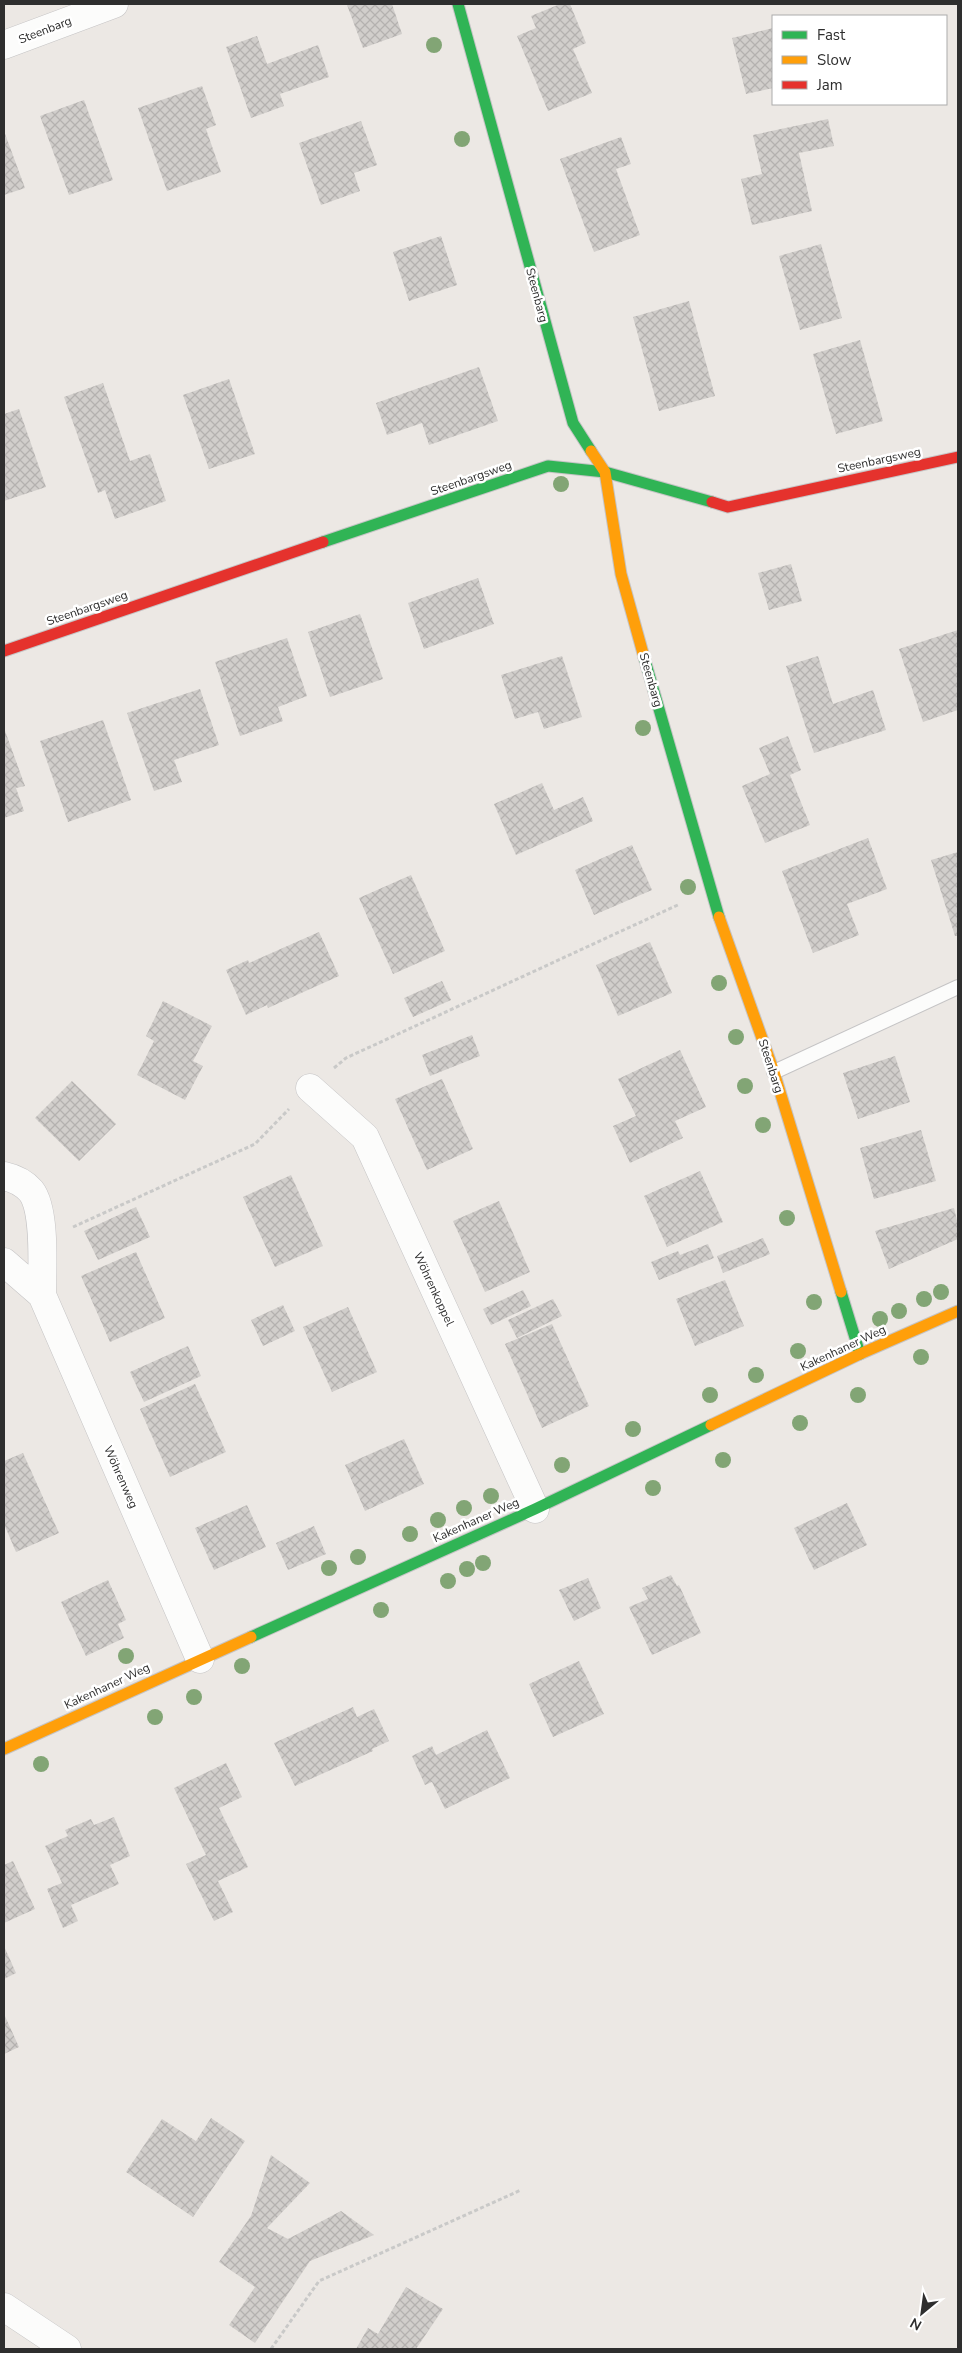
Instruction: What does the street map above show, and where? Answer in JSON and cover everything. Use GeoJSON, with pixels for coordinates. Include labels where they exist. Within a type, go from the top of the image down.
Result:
{"type":"FeatureCollection","features":[{"type":"Feature","properties":{"kind":"street","name":"Steenbarg"},"geometry":{"type":"LineString","coordinates":[[4,45],[114,4]]}},
{"type":"Feature","properties":{"kind":"street","name":"Steenbarg"},"geometry":{"type":"LineString","coordinates":[[458,4],[573,423],[605,472],[621,574],[710,890],[774,1072],[860,1354]]}},
{"type":"Feature","properties":{"kind":"street","name":"Steenbargsweg"},"geometry":{"type":"LineString","coordinates":[[4,651],[548,466],[605,472],[728,507],[958,457]]}},
{"type":"Feature","properties":{"kind":"street","name":"Wöhrenkoppel"},"geometry":{"type":"LineString","coordinates":[[310,1088],[365,1137],[535,1509]]}},
{"type":"Feature","properties":{"kind":"street","name":"Wöhrenweg"},"geometry":{"type":"LineString","coordinates":[[4,1176],[14,1179],[31,1191],[37,1202],[42,1241],[42,1295],[200,1659]]}},
{"type":"Feature","properties":{"kind":"street","name":"Wöhrenweg"},"geometry":{"type":"LineString","coordinates":[[4,1262],[42,1295]]}},
{"type":"Feature","properties":{"kind":"street","name":"Kakenhaner Weg"},"geometry":{"type":"LineString","coordinates":[[4,1749],[535,1509],[860,1354],[958,1311]]}},
{"type":"Feature","properties":{"kind":"street"},"geometry":{"type":"LineString","coordinates":[[4,2307],[67,2349]]}},
{"type":"Feature","properties":{"kind":"lane"},"geometry":{"type":"LineString","coordinates":[[774,1072],[958,987]]}},
{"type":"Feature","properties":{"kind":"path"},"geometry":{"type":"LineString","coordinates":[[42,1241],[255,1144],[310,1088],[346,1058],[710,890]]}},
{"type":"Feature","properties":{"kind":"path"},"geometry":{"type":"LineString","coordinates":[[271,2349],[320,2281],[521,2190]]}},
{"type":"Feature","properties":{"kind":"building"},"geometry":{"type":"Polygon","coordinates":[[[392,4],[402,34],[363,48],[347,5],[392,4]]]}},
{"type":"Feature","properties":{"kind":"building"},"geometry":{"type":"Polygon","coordinates":[[[560,4],[570,4],[586,43],[573,49],[592,93],[548,111],[517,36],[536,28],[531,16],[560,4]]]}},
{"type":"Feature","properties":{"kind":"building"},"geometry":{"type":"Polygon","coordinates":[[[772,28],[772,88],[746,94],[732,38],[772,28]]]}},
{"type":"Feature","properties":{"kind":"building"},"geometry":{"type":"Polygon","coordinates":[[[257,36],[267,64],[318,45],[329,77],[280,94],[284,106],[251,118],[226,47],[257,36]]]}},
{"type":"Feature","properties":{"kind":"building"},"geometry":{"type":"Polygon","coordinates":[[[202,86],[216,125],[206,129],[221,172],[167,191],[138,108],[202,86]]]}},
{"type":"Feature","properties":{"kind":"building"},"geometry":{"type":"Polygon","coordinates":[[[84,100],[113,180],[69,195],[40,116],[84,100]]]}},
{"type":"Feature","properties":{"kind":"building"},"geometry":{"type":"Polygon","coordinates":[[[828,119],[834,146],[799,153],[812,211],[752,225],[741,179],[762,174],[753,135],[828,119]]]}},
{"type":"Feature","properties":{"kind":"building"},"geometry":{"type":"Polygon","coordinates":[[[361,121],[377,165],[354,173],[360,191],[321,205],[299,143],[361,121]]]}},
{"type":"Feature","properties":{"kind":"building"},"geometry":{"type":"Polygon","coordinates":[[[4,131],[25,188],[4,195],[4,131]]]}},
{"type":"Feature","properties":{"kind":"building"},"geometry":{"type":"Polygon","coordinates":[[[621,137],[631,164],[616,169],[640,235],[594,252],[560,159],[621,137]]]}},
{"type":"Feature","properties":{"kind":"building"},"geometry":{"type":"Polygon","coordinates":[[[441,236],[457,285],[409,301],[393,252],[441,236]]]}},
{"type":"Feature","properties":{"kind":"building"},"geometry":{"type":"Polygon","coordinates":[[[821,244],[842,318],[800,330],[779,256],[821,244]]]}},
{"type":"Feature","properties":{"kind":"building"},"geometry":{"type":"Polygon","coordinates":[[[689,301],[715,396],[659,411],[633,317],[689,301]]]}},
{"type":"Feature","properties":{"kind":"building"},"geometry":{"type":"Polygon","coordinates":[[[860,340],[883,421],[836,434],[813,354],[860,340]]]}},
{"type":"Feature","properties":{"kind":"building"},"geometry":{"type":"Polygon","coordinates":[[[479,367],[498,421],[429,445],[422,423],[387,435],[376,403],[479,367]]]}},
{"type":"Feature","properties":{"kind":"building"},"geometry":{"type":"Polygon","coordinates":[[[229,379],[255,454],[209,469],[183,395],[229,379]]]}},
{"type":"Feature","properties":{"kind":"building"},"geometry":{"type":"Polygon","coordinates":[[[103,383],[130,461],[150,454],[166,501],[115,519],[105,490],[98,493],[64,397],[103,383]]]}},
{"type":"Feature","properties":{"kind":"building"},"geometry":{"type":"Polygon","coordinates":[[[19,409],[46,487],[4,501],[4,414],[19,409]]]}},
{"type":"Feature","properties":{"kind":"building"},"geometry":{"type":"Polygon","coordinates":[[[791,564],[802,601],[769,610],[758,573],[791,564]]]}},
{"type":"Feature","properties":{"kind":"building"},"geometry":{"type":"Polygon","coordinates":[[[478,578],[494,624],[424,649],[408,603],[478,578]]]}},
{"type":"Feature","properties":{"kind":"building"},"geometry":{"type":"Polygon","coordinates":[[[360,614],[383,679],[330,697],[308,632],[360,614]]]}},
{"type":"Feature","properties":{"kind":"building"},"geometry":{"type":"Polygon","coordinates":[[[958,630],[958,710],[923,722],[899,649],[958,630]]]}},
{"type":"Feature","properties":{"kind":"building"},"geometry":{"type":"Polygon","coordinates":[[[287,638],[307,696],[278,707],[283,721],[240,736],[215,662],[287,638]]]}},
{"type":"Feature","properties":{"kind":"building"},"geometry":{"type":"Polygon","coordinates":[[[562,656],[582,717],[544,729],[538,712],[515,719],[501,675],[562,656]]]}},
{"type":"Feature","properties":{"kind":"building"},"geometry":{"type":"Polygon","coordinates":[[[818,656],[833,704],[873,690],[886,730],[814,753],[786,666],[818,656]]]}},
{"type":"Feature","properties":{"kind":"building"},"geometry":{"type":"Polygon","coordinates":[[[200,689],[219,745],[174,760],[182,782],[154,791],[127,713],[200,689]]]}},
{"type":"Feature","properties":{"kind":"building"},"geometry":{"type":"Polygon","coordinates":[[[103,720],[131,800],[68,822],[40,741],[103,720]]]}},
{"type":"Feature","properties":{"kind":"building"},"geometry":{"type":"Polygon","coordinates":[[[4,728],[25,786],[16,788],[24,811],[4,818],[4,728]]]}},
{"type":"Feature","properties":{"kind":"building"},"geometry":{"type":"Polygon","coordinates":[[[788,736],[801,770],[790,775],[810,825],[765,843],[742,786],[770,774],[759,748],[788,736]]]}},
{"type":"Feature","properties":{"kind":"building"},"geometry":{"type":"Polygon","coordinates":[[[542,783],[554,810],[583,797],[593,821],[516,855],[494,804],[542,783]]]}},
{"type":"Feature","properties":{"kind":"building"},"geometry":{"type":"Polygon","coordinates":[[[868,838],[887,889],[847,904],[859,935],[813,953],[782,871],[868,838]]]}},
{"type":"Feature","properties":{"kind":"building"},"geometry":{"type":"Polygon","coordinates":[[[632,845],[652,890],[594,915],[575,870],[632,845]]]}},
{"type":"Feature","properties":{"kind":"building"},"geometry":{"type":"Polygon","coordinates":[[[958,852],[958,936],[955,936],[931,860],[958,852]]]}},
{"type":"Feature","properties":{"kind":"building"},"geometry":{"type":"Polygon","coordinates":[[[411,875],[445,951],[393,974],[359,898],[411,875]]]}},
{"type":"Feature","properties":{"kind":"building"},"geometry":{"type":"Polygon","coordinates":[[[319,932],[339,976],[268,1008],[267,1005],[246,1015],[226,970],[248,960],[249,963],[319,932]]]}},
{"type":"Feature","properties":{"kind":"building"},"geometry":{"type":"Polygon","coordinates":[[[650,942],[672,993],[618,1016],[596,965],[650,942]]]}},
{"type":"Feature","properties":{"kind":"building"},"geometry":{"type":"Polygon","coordinates":[[[442,981],[451,1000],[413,1017],[404,998],[442,981]]]}},
{"type":"Feature","properties":{"kind":"building"},"geometry":{"type":"Polygon","coordinates":[[[163,1001],[212,1026],[193,1061],[203,1066],[185,1100],[137,1075],[154,1041],[146,1036],[163,1001]]]}},
{"type":"Feature","properties":{"kind":"building"},"geometry":{"type":"Polygon","coordinates":[[[472,1035],[480,1056],[430,1076],[422,1055],[472,1035]]]}},
{"type":"Feature","properties":{"kind":"building"},"geometry":{"type":"Polygon","coordinates":[[[680,1050],[706,1107],[675,1121],[683,1138],[630,1163],[613,1126],[636,1116],[618,1079],[680,1050]]]}},
{"type":"Feature","properties":{"kind":"building"},"geometry":{"type":"Polygon","coordinates":[[[895,1056],[910,1102],[858,1119],[843,1073],[895,1056]]]}},
{"type":"Feature","properties":{"kind":"building"},"geometry":{"type":"Polygon","coordinates":[[[442,1079],[473,1149],[427,1170],[395,1099],[442,1079]]]}},
{"type":"Feature","properties":{"kind":"building"},"geometry":{"type":"Polygon","coordinates":[[[72,1081],[116,1124],[79,1161],[35,1118],[72,1081]]]}},
{"type":"Feature","properties":{"kind":"building"},"geometry":{"type":"Polygon","coordinates":[[[921,1130],[936,1181],[874,1199],[860,1148],[921,1130]]]}},
{"type":"Feature","properties":{"kind":"building"},"geometry":{"type":"Polygon","coordinates":[[[700,1171],[723,1222],[667,1247],[644,1196],[700,1171]]]}},
{"type":"Feature","properties":{"kind":"building"},"geometry":{"type":"Polygon","coordinates":[[[291,1175],[323,1246],[275,1267],[243,1197],[291,1175]]]}},
{"type":"Feature","properties":{"kind":"building"},"geometry":{"type":"Polygon","coordinates":[[[499,1201],[530,1272],[485,1292],[453,1221],[499,1201]]]}},
{"type":"Feature","properties":{"kind":"building"},"geometry":{"type":"Polygon","coordinates":[[[136,1207],[150,1237],[98,1260],[84,1231],[136,1207]]]}},
{"type":"Feature","properties":{"kind":"building"},"geometry":{"type":"Polygon","coordinates":[[[954,1208],[958,1225],[958,1239],[889,1269],[875,1231],[954,1208]]]}},
{"type":"Feature","properties":{"kind":"building"},"geometry":{"type":"Polygon","coordinates":[[[763,1238],[770,1254],[723,1273],[717,1256],[763,1238]]]}},
{"type":"Feature","properties":{"kind":"building"},"geometry":{"type":"Polygon","coordinates":[[[708,1244],[714,1258],[659,1280],[651,1262],[678,1251],[680,1255],[708,1244]]]}},
{"type":"Feature","properties":{"kind":"building"},"geometry":{"type":"Polygon","coordinates":[[[136,1252],[165,1318],[110,1342],[81,1276],[136,1252]]]}},
{"type":"Feature","properties":{"kind":"building"},"geometry":{"type":"Polygon","coordinates":[[[725,1280],[744,1326],[695,1346],[676,1299],[725,1280]]]}},
{"type":"Feature","properties":{"kind":"building"},"geometry":{"type":"Polygon","coordinates":[[[523,1290],[531,1306],[491,1325],[483,1309],[523,1290]]]}},
{"type":"Feature","properties":{"kind":"building"},"geometry":{"type":"Polygon","coordinates":[[[553,1299],[562,1316],[517,1338],[508,1320],[553,1299]]]}},
{"type":"Feature","properties":{"kind":"building"},"geometry":{"type":"Polygon","coordinates":[[[283,1305],[295,1331],[263,1346],[251,1320],[283,1305]]]}},
{"type":"Feature","properties":{"kind":"building"},"geometry":{"type":"Polygon","coordinates":[[[348,1307],[377,1372],[332,1392],[303,1327],[348,1307]]]}},
{"type":"Feature","properties":{"kind":"building"},"geometry":{"type":"Polygon","coordinates":[[[552,1324],[589,1406],[542,1428],[505,1344],[552,1324]]]}},
{"type":"Feature","properties":{"kind":"building"},"geometry":{"type":"Polygon","coordinates":[[[188,1346],[201,1376],[144,1402],[130,1372],[188,1346]]]}},
{"type":"Feature","properties":{"kind":"building"},"geometry":{"type":"Polygon","coordinates":[[[195,1384],[226,1452],[170,1477],[140,1409],[195,1384]]]}},
{"type":"Feature","properties":{"kind":"building"},"geometry":{"type":"Polygon","coordinates":[[[404,1439],[424,1484],[365,1511],[345,1465],[404,1439]]]}},
{"type":"Feature","properties":{"kind":"building"},"geometry":{"type":"Polygon","coordinates":[[[23,1453],[59,1533],[16,1552],[4,1524],[4,1461],[23,1453]]]}},
{"type":"Feature","properties":{"kind":"building"},"geometry":{"type":"Polygon","coordinates":[[[847,1503],[867,1545],[814,1570],[794,1528],[847,1503]]]}},
{"type":"Feature","properties":{"kind":"building"},"geometry":{"type":"Polygon","coordinates":[[[247,1505],[266,1547],[214,1570],[195,1528],[247,1505]]]}},
{"type":"Feature","properties":{"kind":"building"},"geometry":{"type":"Polygon","coordinates":[[[314,1526],[326,1554],[288,1570],[276,1543],[314,1526]]]}},
{"type":"Feature","properties":{"kind":"building"},"geometry":{"type":"Polygon","coordinates":[[[671,1575],[677,1586],[679,1585],[701,1633],[652,1655],[629,1607],[648,1599],[642,1588],[671,1575]]]}},
{"type":"Feature","properties":{"kind":"building"},"geometry":{"type":"Polygon","coordinates":[[[588,1578],[601,1608],[574,1621],[559,1590],[588,1578]]]}},
{"type":"Feature","properties":{"kind":"building"},"geometry":{"type":"Polygon","coordinates":[[[108,1580],[126,1620],[118,1624],[124,1638],[86,1656],[61,1602],[108,1580]]]}},
{"type":"Feature","properties":{"kind":"building"},"geometry":{"type":"Polygon","coordinates":[[[579,1661],[604,1714],[553,1737],[529,1684],[579,1661]]]}},
{"type":"Feature","properties":{"kind":"building"},"geometry":{"type":"Polygon","coordinates":[[[353,1707],[357,1717],[374,1709],[389,1741],[372,1749],[373,1751],[295,1786],[274,1743],[353,1707]]]}},
{"type":"Feature","properties":{"kind":"building"},"geometry":{"type":"Polygon","coordinates":[[[487,1730],[510,1778],[445,1809],[432,1782],[425,1785],[412,1756],[432,1746],[436,1755],[487,1730]]]}},
{"type":"Feature","properties":{"kind":"building"},"geometry":{"type":"Polygon","coordinates":[[[226,1763],[242,1797],[219,1808],[248,1867],[218,1881],[233,1912],[214,1921],[186,1864],[206,1855],[174,1788],[226,1763]]]}},
{"type":"Feature","properties":{"kind":"building"},"geometry":{"type":"Polygon","coordinates":[[[114,1817],[130,1856],[110,1865],[119,1884],[71,1905],[78,1921],[63,1928],[47,1889],[62,1883],[45,1846],[68,1836],[65,1830],[91,1819],[94,1825],[114,1817]]]}},
{"type":"Feature","properties":{"kind":"building"},"geometry":{"type":"Polygon","coordinates":[[[13,1861],[35,1909],[4,1923],[4,1865],[13,1861]]]}},
{"type":"Feature","properties":{"kind":"building"},"geometry":{"type":"Polygon","coordinates":[[[4,1946],[16,1973],[4,1979],[4,1946]]]}},
{"type":"Feature","properties":{"kind":"building"},"geometry":{"type":"Polygon","coordinates":[[[4,2014],[19,2047],[4,2054],[4,2014]]]}},
{"type":"Feature","properties":{"kind":"building"},"geometry":{"type":"Polygon","coordinates":[[[211,2118],[245,2141],[193,2217],[126,2172],[162,2119],[196,2141],[211,2118]]]}},
{"type":"Feature","properties":{"kind":"building"},"geometry":{"type":"Polygon","coordinates":[[[271,2155],[310,2183],[267,2228],[288,2239],[341,2211],[374,2235],[310,2261],[255,2343],[229,2325],[255,2287],[219,2262],[251,2216],[271,2155]]]}},
{"type":"Feature","properties":{"kind":"building"},"geometry":{"type":"Polygon","coordinates":[[[406,2287],[443,2309],[416,2349],[356,2349],[368,2328],[378,2334],[406,2287]]]}},
{"type":"Feature","properties":{"kind":"traffic: fast"},"geometry":{"type":"LineString","coordinates":[[458,4],[573,423],[591,451]]}},
{"type":"Feature","properties":{"kind":"traffic: fast"},"geometry":{"type":"LineString","coordinates":[[323,542],[548,466],[605,472],[712,502]]}},
{"type":"Feature","properties":{"kind":"traffic: fast"},"geometry":{"type":"LineString","coordinates":[[644,657],[719,917]]}},
{"type":"Feature","properties":{"kind":"traffic: fast"},"geometry":{"type":"LineString","coordinates":[[841,1292],[860,1354]]}},
{"type":"Feature","properties":{"kind":"traffic: fast"},"geometry":{"type":"LineString","coordinates":[[251,1637],[535,1509],[711,1425]]}},
{"type":"Feature","properties":{"kind":"traffic: slow"},"geometry":{"type":"LineString","coordinates":[[591,451],[605,472],[621,574],[644,657]]}},
{"type":"Feature","properties":{"kind":"traffic: slow"},"geometry":{"type":"LineString","coordinates":[[719,917],[774,1072],[841,1292]]}},
{"type":"Feature","properties":{"kind":"traffic: slow"},"geometry":{"type":"LineString","coordinates":[[711,1425],[860,1354],[958,1311]]}},
{"type":"Feature","properties":{"kind":"traffic: slow"},"geometry":{"type":"LineString","coordinates":[[4,1749],[251,1637]]}},
{"type":"Feature","properties":{"kind":"traffic: jam"},"geometry":{"type":"LineString","coordinates":[[712,502],[728,507],[958,457]]}},
{"type":"Feature","properties":{"kind":"traffic: jam"},"geometry":{"type":"LineString","coordinates":[[4,651],[323,542]]}}]}
